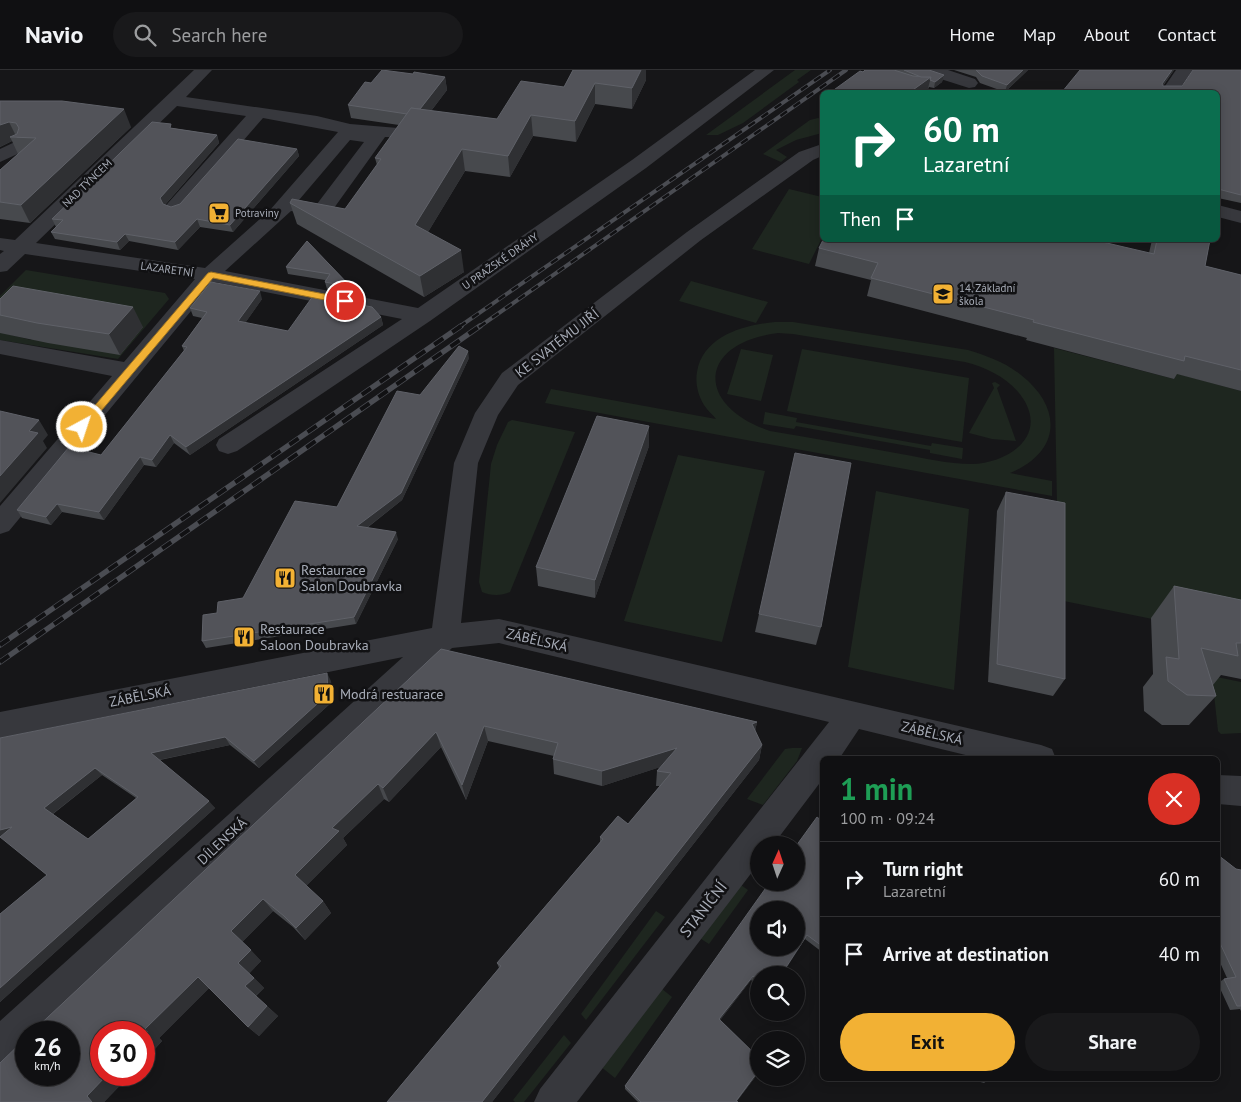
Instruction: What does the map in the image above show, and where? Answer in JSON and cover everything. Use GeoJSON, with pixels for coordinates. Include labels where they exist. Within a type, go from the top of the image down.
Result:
{"type":"FeatureCollection","features":[{"type":"Feature","properties":{"kind":"street","name":"NAD TÝNCEM"},"geometry":{"type":"LineString","coordinates":[[0,266],[10,246],[174,100],[204,70]]}},
{"type":"Feature","properties":{"kind":"street","name":"U PRAŽSKÉ DRÁHY"},"geometry":{"type":"LineString","coordinates":[[228,445],[422,316],[632,169],[766,70]]}},
{"type":"Feature","properties":{"kind":"street"},"geometry":{"type":"LineString","coordinates":[[931,70],[968,83]]}},
{"type":"Feature","properties":{"kind":"street"},"geometry":{"type":"LineString","coordinates":[[1169,90],[1184,70]]}},
{"type":"Feature","properties":{"kind":"street"},"geometry":{"type":"LineString","coordinates":[[174,100],[317,121],[376,138],[322,211],[285,204]]}},
{"type":"Feature","properties":{"kind":"street"},"geometry":{"type":"LineString","coordinates":[[175,207],[259,112]]}},
{"type":"Feature","properties":{"kind":"street"},"geometry":{"type":"LineString","coordinates":[[348,131],[398,133]]}},
{"type":"Feature","properties":{"kind":"street"},"geometry":{"type":"LineString","coordinates":[[0,524],[216,268],[276,214],[348,131]]}},
{"type":"Feature","properties":{"kind":"street"},"geometry":{"type":"LineString","coordinates":[[0,156],[17,147]]}},
{"type":"Feature","properties":{"kind":"street","name":"KE SVATÉMU JIŘÍ"},"geometry":{"type":"LineString","coordinates":[[444,636],[466,463],[486,413],[510,379],[694,236],[806,156],[820,151]]}},
{"type":"Feature","properties":{"kind":"street"},"geometry":{"type":"LineString","coordinates":[[1220,211],[1241,216]]}},
{"type":"Feature","properties":{"kind":"street","name":"LAZARETNÍ"},"geometry":{"type":"LineString","coordinates":[[10,246],[211,275],[422,316]]}},
{"type":"Feature","properties":{"kind":"street"},"geometry":{"type":"LineString","coordinates":[[0,347],[129,371]]}},
{"type":"Feature","properties":{"kind":"street","name":"ZÁBĚLSKÁ"},"geometry":{"type":"LineString","coordinates":[[0,724],[444,636],[499,631],[1028,756]]}},
{"type":"Feature","properties":{"kind":"street","name":"DÍLENSKÁ"},"geometry":{"type":"LineString","coordinates":[[0,1046],[444,636]]}},
{"type":"Feature","properties":{"kind":"street","name":"STANIČNÍ"},"geometry":{"type":"LineString","coordinates":[[822,756],[852,714]]}},
{"type":"Feature","properties":{"kind":"street","name":"STANIČNÍ"},"geometry":{"type":"LineString","coordinates":[[557,1100],[820,759]]}},
{"type":"Feature","properties":{"kind":"shaded area"},"geometry":{"type":"Polygon","coordinates":[[[795,70],[811,70],[797,80],[799,82],[743,123],[718,135],[706,135],[795,70]]]}},
{"type":"Feature","properties":{"kind":"shaded area"},"geometry":{"type":"Polygon","coordinates":[[[820,118],[820,134],[796,140],[776,150],[787,157],[781,162],[763,154],[810,120],[820,118]]]}},
{"type":"Feature","properties":{"kind":"shaded area"},"geometry":{"type":"Polygon","coordinates":[[[789,189],[820,197],[820,242],[809,264],[752,249],[789,189]]]}},
{"type":"Feature","properties":{"kind":"shaded area"},"geometry":{"type":"Polygon","coordinates":[[[26,270],[165,293],[169,299],[118,359],[0,340],[0,296],[26,270]],[[0,332],[31,340],[33,338],[0,332]]]}},
{"type":"Feature","properties":{"kind":"shaded area"},"geometry":{"type":"Polygon","coordinates":[[[691,281],[768,302],[756,323],[679,301],[691,281]]]}},
{"type":"Feature","properties":{"kind":"shaded area"},"geometry":{"type":"Polygon","coordinates":[[[793,322],[968,350],[1009,366],[1035,388],[1044,401],[1049,415],[1050,428],[1047,441],[1039,453],[1027,464],[1010,473],[1052,481],[1052,496],[545,403],[551,389],[716,419],[700,397],[696,376],[701,360],[707,349],[716,341],[738,330],[763,324],[793,322]],[[778,333],[751,339],[732,349],[720,362],[716,376],[718,392],[728,407],[745,420],[770,431],[963,464],[985,463],[998,459],[1019,446],[1027,437],[1030,426],[1030,414],[1024,400],[1006,380],[990,371],[965,362],[778,333]]]}},
{"type":"Feature","properties":{"kind":"shaded area"},"geometry":{"type":"Polygon","coordinates":[[[1054,348],[1174,379],[1175,373],[1241,391],[1241,637],[1054,599],[1057,505],[1054,348]]]}},
{"type":"Feature","properties":{"kind":"shaded area"},"geometry":{"type":"Polygon","coordinates":[[[741,349],[773,355],[761,401],[727,394],[741,349]]]}},
{"type":"Feature","properties":{"kind":"shaded area"},"geometry":{"type":"Polygon","coordinates":[[[802,349],[969,378],[962,442],[787,411],[802,349]]]}},
{"type":"Feature","properties":{"kind":"shaded area"},"geometry":{"type":"Polygon","coordinates":[[[995,382],[1000,385],[997,388],[1016,441],[992,439],[969,433],[994,388],[992,383],[995,382]]]}},
{"type":"Feature","properties":{"kind":"shaded area"},"geometry":{"type":"Polygon","coordinates":[[[765,412],[797,418],[796,422],[931,446],[932,443],[963,448],[962,459],[930,453],[930,450],[796,426],[794,429],[763,424],[765,412]]]}},
{"type":"Feature","properties":{"kind":"shaded area"},"geometry":{"type":"Polygon","coordinates":[[[512,420],[575,432],[510,592],[492,595],[482,592],[479,582],[491,464],[497,445],[508,422],[512,420]]]}},
{"type":"Feature","properties":{"kind":"shaded area"},"geometry":{"type":"Polygon","coordinates":[[[678,455],[765,471],[722,642],[624,621],[678,455]]]}},
{"type":"Feature","properties":{"kind":"shaded area"},"geometry":{"type":"Polygon","coordinates":[[[876,491],[969,509],[954,690],[848,667],[876,491]]]}},
{"type":"Feature","properties":{"kind":"shaded area"},"geometry":{"type":"Polygon","coordinates":[[[1212,676],[1241,682],[1241,733],[1221,734],[1218,731],[1212,676]]]}},
{"type":"Feature","properties":{"kind":"shaded area"},"geometry":{"type":"Polygon","coordinates":[[[802,748],[797,761],[763,805],[747,799],[785,749],[802,748]]]}},
{"type":"Feature","properties":{"kind":"shaded area"},"geometry":{"type":"Polygon","coordinates":[[[738,883],[748,890],[709,944],[698,937],[738,883]]]}},
{"type":"Feature","properties":{"kind":"shaded area"},"geometry":{"type":"Polygon","coordinates":[[[656,911],[665,917],[586,1020],[581,1014],[656,911]]]}},
{"type":"Feature","properties":{"kind":"shaded area"},"geometry":{"type":"Polygon","coordinates":[[[657,985],[672,997],[615,1078],[600,1066],[657,985]]]}},
{"type":"Feature","properties":{"kind":"shaded area"},"geometry":{"type":"Polygon","coordinates":[[[564,1035],[571,1043],[524,1102],[515,1102],[513,1100],[564,1035]]]}},
{"type":"Feature","properties":{"kind":"building"},"geometry":{"type":"Polygon","coordinates":[[[382,70],[413,74],[414,72],[445,77],[420,109],[411,108],[407,114],[348,105],[365,82],[371,83],[382,70]]]}},
{"type":"Feature","properties":{"kind":"building"},"geometry":{"type":"Polygon","coordinates":[[[573,70],[641,70],[632,88],[595,83],[575,121],[531,115],[508,156],[462,149],[415,225],[461,250],[420,276],[290,203],[292,199],[345,209],[381,159],[375,158],[411,108],[497,119],[521,81],[564,87],[573,70]]]}},
{"type":"Feature","properties":{"kind":"building"},"geometry":{"type":"Polygon","coordinates":[[[865,70],[894,70],[913,76],[931,77],[913,90],[834,90],[860,71],[863,72],[865,70]]]}},
{"type":"Feature","properties":{"kind":"building"},"geometry":{"type":"Polygon","coordinates":[[[904,70],[929,70],[944,75],[935,82],[930,80],[931,77],[921,77],[904,70]]]}},
{"type":"Feature","properties":{"kind":"building"},"geometry":{"type":"Polygon","coordinates":[[[976,70],[1023,70],[1007,85],[982,76],[976,70]]]}},
{"type":"Feature","properties":{"kind":"building"},"geometry":{"type":"Polygon","coordinates":[[[1080,70],[1172,70],[1162,84],[1163,86],[1182,86],[1193,70],[1241,70],[1241,195],[1220,190],[1220,90],[1064,90],[1080,70]]]}},
{"type":"Feature","properties":{"kind":"building"},"geometry":{"type":"Polygon","coordinates":[[[0,101],[62,101],[124,109],[21,205],[0,202],[0,170],[36,138],[10,137],[17,134],[19,128],[16,123],[9,122],[0,125],[0,101]]]}},
{"type":"Feature","properties":{"kind":"building"},"geometry":{"type":"Polygon","coordinates":[[[152,122],[171,124],[170,128],[217,135],[160,198],[163,204],[171,207],[180,204],[238,139],[297,149],[230,225],[197,219],[175,242],[125,234],[117,242],[51,232],[63,220],[52,219],[152,122]]]}},
{"type":"Feature","properties":{"kind":"building"},"geometry":{"type":"Polygon","coordinates":[[[307,241],[351,287],[325,282],[330,274],[286,267],[307,241]]]}},
{"type":"Feature","properties":{"kind":"building"},"geometry":{"type":"Polygon","coordinates":[[[822,242],[1103,242],[1154,254],[1157,242],[1210,242],[1205,266],[1241,275],[1241,370],[1185,356],[1184,361],[871,278],[878,263],[819,248],[822,242]]]}},
{"type":"Feature","properties":{"kind":"building"},"geometry":{"type":"Polygon","coordinates":[[[211,282],[260,291],[238,321],[288,331],[313,296],[372,307],[381,317],[186,447],[170,435],[152,460],[140,457],[99,512],[57,504],[46,517],[17,510],[69,447],[101,455],[187,347],[182,346],[207,312],[190,308],[211,282]]]}},
{"type":"Feature","properties":{"kind":"building"},"geometry":{"type":"Polygon","coordinates":[[[13,286],[133,307],[109,334],[37,323],[0,315],[0,299],[13,286]]]}},
{"type":"Feature","properties":{"kind":"building"},"geometry":{"type":"Polygon","coordinates":[[[459,346],[468,351],[401,493],[357,526],[396,532],[354,617],[202,641],[203,615],[217,613],[218,602],[243,598],[295,501],[337,507],[397,391],[420,395],[459,346]]]}},
{"type":"Feature","properties":{"kind":"building"},"geometry":{"type":"Polygon","coordinates":[[[0,411],[39,420],[29,431],[38,433],[0,476],[0,411]]]}},
{"type":"Feature","properties":{"kind":"building"},"geometry":{"type":"Polygon","coordinates":[[[597,416],[649,426],[595,580],[536,567],[597,416]]]}},
{"type":"Feature","properties":{"kind":"building"},"geometry":{"type":"Polygon","coordinates":[[[795,453],[851,463],[821,627],[759,614],[795,453]]]}},
{"type":"Feature","properties":{"kind":"building"},"geometry":{"type":"Polygon","coordinates":[[[1006,492],[1065,503],[1065,679],[997,664],[1006,492]]]}},
{"type":"Feature","properties":{"kind":"building"},"geometry":{"type":"Polygon","coordinates":[[[1174,586],[1241,600],[1241,643],[1236,643],[1238,656],[1201,648],[1216,696],[1187,695],[1168,681],[1166,657],[1179,659],[1174,586]]]}},
{"type":"Feature","properties":{"kind":"building"},"geometry":{"type":"Polygon","coordinates":[[[441,649],[757,722],[752,724],[762,745],[482,1102],[387,1102],[501,966],[497,963],[603,839],[600,837],[618,816],[628,824],[671,773],[657,771],[677,748],[602,771],[553,759],[558,743],[484,726],[462,785],[436,732],[383,788],[378,784],[332,828],[339,831],[295,875],[323,901],[296,928],[263,899],[231,931],[251,950],[238,963],[254,978],[245,986],[267,1006],[248,1027],[198,977],[153,1021],[90,1021],[90,1086],[97,1086],[87,1096],[92,1102],[0,1102],[0,1063],[15,1049],[15,1086],[80,1086],[80,1021],[44,1021],[441,649]]]}},
{"type":"Feature","properties":{"kind":"building"},"geometry":{"type":"Polygon","coordinates":[[[327,673],[328,694],[254,761],[225,737],[151,753],[209,801],[0,988],[0,914],[47,875],[0,837],[12,827],[0,830],[0,738],[327,673]],[[95,768],[44,808],[88,839],[138,797],[95,768]]]}},
{"type":"Feature","properties":{"kind":"building"},"geometry":{"type":"Polygon","coordinates":[[[817,817],[820,819],[820,945],[807,935],[805,938],[805,901],[756,901],[764,891],[805,891],[805,836],[803,836],[817,817]]]}},
{"type":"Feature","properties":{"kind":"building"},"geometry":{"type":"Polygon","coordinates":[[[1220,857],[1236,869],[1241,870],[1241,1006],[1237,1006],[1224,979],[1236,977],[1220,943],[1220,857]]]}},
{"type":"Feature","properties":{"kind":"building"},"geometry":{"type":"Polygon","coordinates":[[[750,910],[750,956],[793,956],[787,966],[750,966],[750,980],[719,1019],[750,1049],[750,1082],[736,1101],[738,1102],[641,1102],[625,1086],[750,910]]]}},
{"type":"Feature","properties":{"kind":"railway"},"geometry":{"type":"LineString","coordinates":[[459,327],[830,70]]}},
{"type":"Feature","properties":{"kind":"railway"},"geometry":{"type":"LineString","coordinates":[[479,327],[846,70]]}},
{"type":"Feature","properties":{"kind":"railway"},"geometry":{"type":"LineString","coordinates":[[0,645],[461,326]]}},
{"type":"Feature","properties":{"kind":"railway"},"geometry":{"type":"LineString","coordinates":[[0,662],[480,326]]}},
{"type":"Feature","properties":{"kind":"place","name":"Potraviny"},"geometry":{"type":"Point","coordinates":[219,213]}},
{"type":"Feature","properties":{"kind":"place","name":"14. Základní škola"},"geometry":{"type":"Point","coordinates":[943,294]}},
{"type":"Feature","properties":{"kind":"place","name":"Restaurace Salon Doubravka"},"geometry":{"type":"Point","coordinates":[285,578]}},
{"type":"Feature","properties":{"kind":"place","name":"Restaurace Saloon Doubravka"},"geometry":{"type":"Point","coordinates":[244,637]}},
{"type":"Feature","properties":{"kind":"place","name":"Modrá restuarace"},"geometry":{"type":"Point","coordinates":[324,694]}},
{"type":"Feature","properties":{"kind":"route"},"geometry":{"type":"LineString","coordinates":[[82,427],[211,275],[345,301]]}}]}
